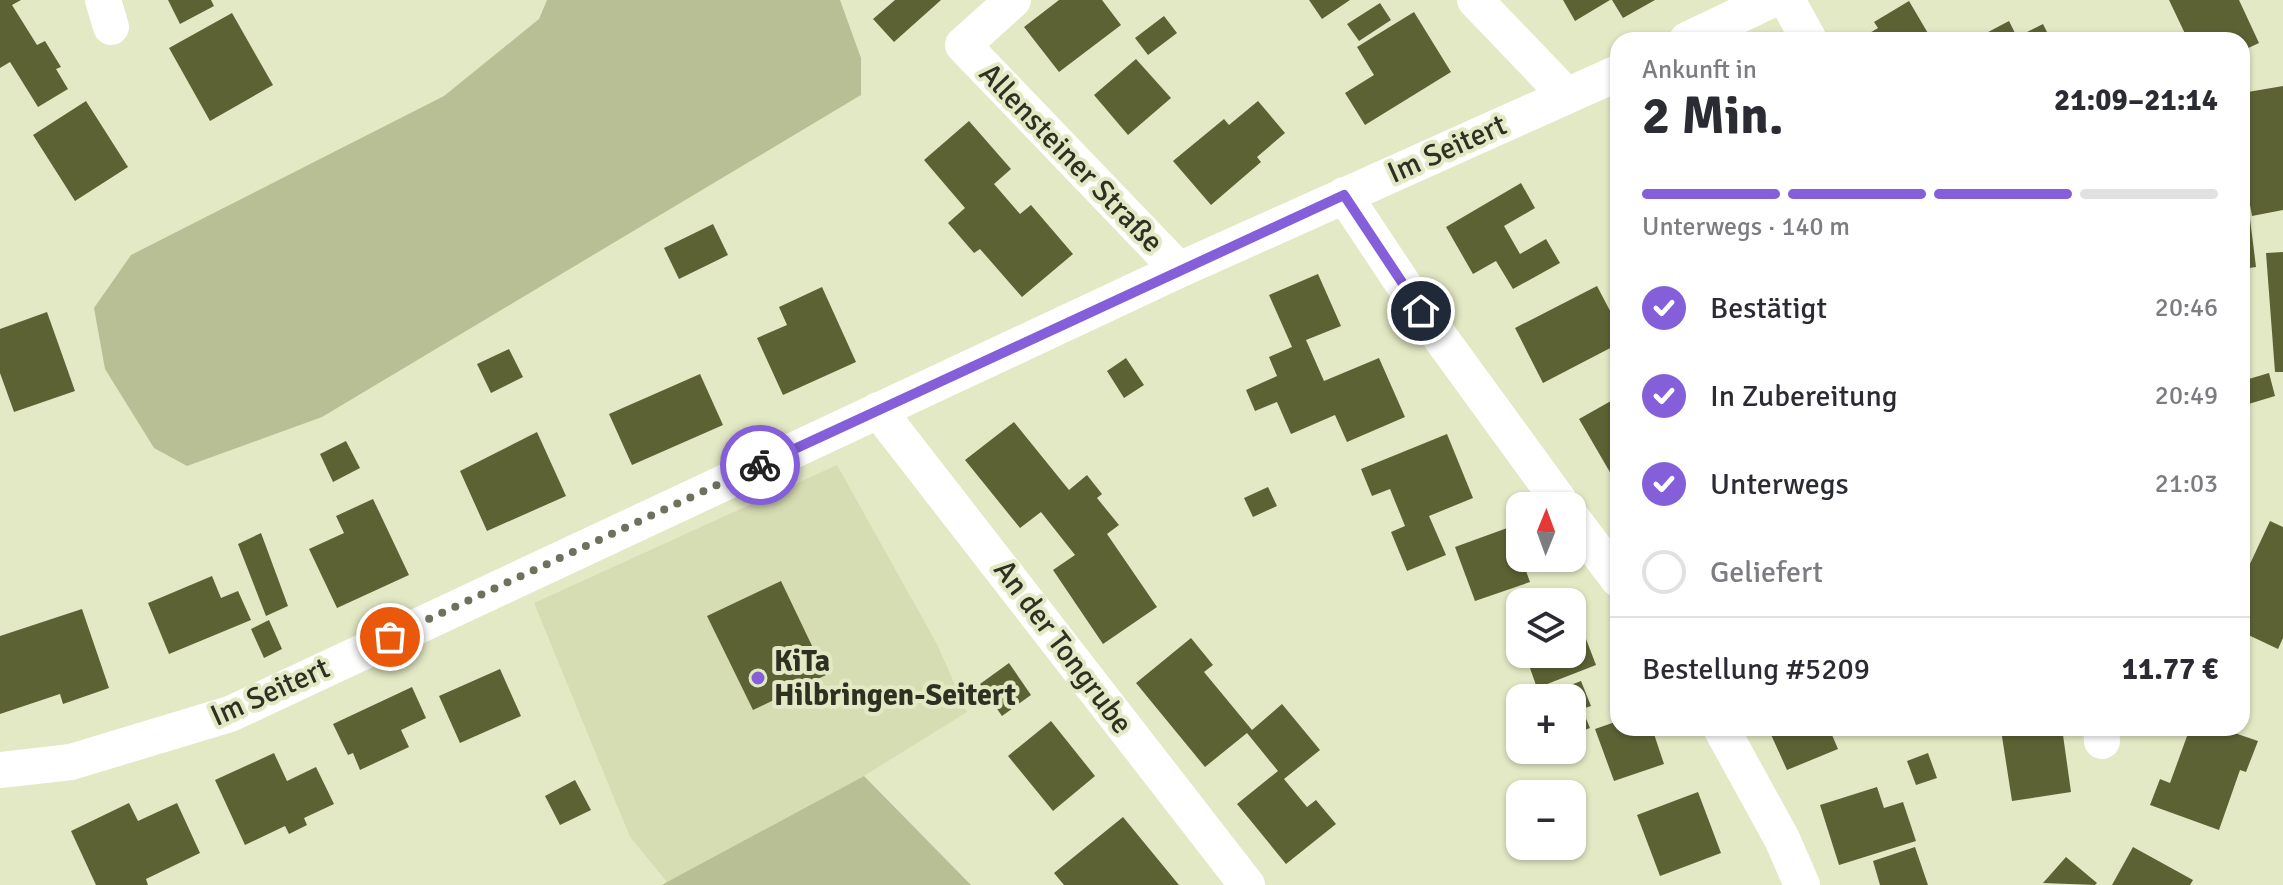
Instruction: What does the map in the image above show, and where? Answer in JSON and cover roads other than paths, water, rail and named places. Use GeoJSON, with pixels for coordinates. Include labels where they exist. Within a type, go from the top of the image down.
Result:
{"type":"FeatureCollection","features":[{"type":"Feature","properties":{"kind":"street","name":"Allensteiner Straße"},"geometry":{"type":"LineString","coordinates":[[1013,0],[963,45],[1179,270]]}},
{"type":"Feature","properties":{"kind":"street"},"geometry":{"type":"LineString","coordinates":[[1475,0],[1567,96]]}},
{"type":"Feature","properties":{"kind":"street"},"geometry":{"type":"LineString","coordinates":[[1704,32],[1771,0]]}},
{"type":"Feature","properties":{"kind":"street"},"geometry":{"type":"LineString","coordinates":[[1787,0],[1805,32]]}},
{"type":"Feature","properties":{"kind":"street","name":"Im Seitert"},"geometry":{"type":"LineString","coordinates":[[0,770],[71,762],[230,714],[1179,270],[1610,77]]}},
{"type":"Feature","properties":{"kind":"street"},"geometry":{"type":"LineString","coordinates":[[1344,195],[1421,311],[1553,492]]}},
{"type":"Feature","properties":{"kind":"street","name":"An der Tongrube"},"geometry":{"type":"LineString","coordinates":[[878,410],[1247,885]]}},
{"type":"Feature","properties":{"kind":"street"},"geometry":{"type":"LineString","coordinates":[[1586,537],[1610,568]]}},
{"type":"Feature","properties":{"kind":"street"},"geometry":{"type":"LineString","coordinates":[[1725,736],[1782,839],[1802,885]]}},
{"type":"Feature","properties":{"kind":"place","name":"KiTa Hilbringen-Seitert"},"geometry":{"type":"Point","coordinates":[758,678]}}]}
